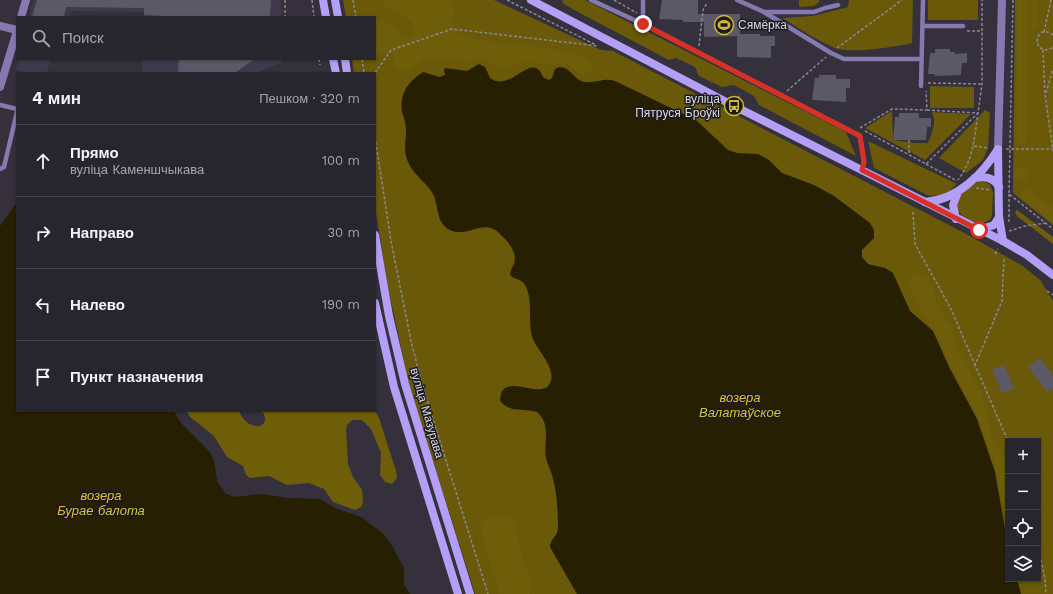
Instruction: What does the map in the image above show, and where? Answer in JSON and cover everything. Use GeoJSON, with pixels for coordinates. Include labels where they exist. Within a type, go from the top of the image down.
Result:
{"type":"FeatureCollection","features":[{"type":"Feature","properties":{"kind":"street"},"geometry":{"type":"LineString","coordinates":[[21,16],[26,0]]}},
{"type":"Feature","properties":{"kind":"street"},"geometry":{"type":"LineString","coordinates":[[323,0],[326,16]]}},
{"type":"Feature","properties":{"kind":"street"},"geometry":{"type":"LineString","coordinates":[[335,0],[338,16]]}},
{"type":"Feature","properties":{"kind":"street"},"geometry":{"type":"LineString","coordinates":[[531,0],[543,3],[979,230],[1001,245],[1027,255],[1053,275]]}},
{"type":"Feature","properties":{"kind":"street"},"geometry":{"type":"LineString","coordinates":[[1001,245],[995,149],[1002,0]]}},
{"type":"Feature","properties":{"kind":"street"},"geometry":{"type":"LineString","coordinates":[[0,26],[16,30]]}},
{"type":"Feature","properties":{"kind":"street"},"geometry":{"type":"LineString","coordinates":[[0,87],[16,33]]}},
{"type":"Feature","properties":{"kind":"street"},"geometry":{"type":"LineString","coordinates":[[333,60],[336,72]]}},
{"type":"Feature","properties":{"kind":"street"},"geometry":{"type":"LineString","coordinates":[[345,60],[347,72]]}},
{"type":"Feature","properties":{"kind":"street"},"geometry":{"type":"LineString","coordinates":[[975,178],[985,169],[995,149]]}},
{"type":"Feature","properties":{"kind":"street"},"geometry":{"type":"LineString","coordinates":[[925,202],[936,202],[949,197],[959,184],[975,178],[991,178],[996,182],[998,191]]}},
{"type":"Feature","properties":{"kind":"street"},"geometry":{"type":"LineString","coordinates":[[956,219],[952,205],[959,184]]}},
{"type":"Feature","properties":{"kind":"street"},"geometry":{"type":"LineString","coordinates":[[979,230],[994,225],[999,217]]}},
{"type":"Feature","properties":{"kind":"street","name":"вуліца Мазурава"},"geometry":{"type":"LineString","coordinates":[[376,241],[389,316],[405,384],[470,594]]}},
{"type":"Feature","properties":{"kind":"street","name":"вуліца Мазурава"},"geometry":{"type":"LineString","coordinates":[[376,307],[394,387],[458,594]]}},
{"type":"Feature","properties":{"kind":"lane"},"geometry":{"type":"LineString","coordinates":[[591,0],[643,24],[860,136],[864,162],[862,170]]}},
{"type":"Feature","properties":{"kind":"lane"},"geometry":{"type":"LineString","coordinates":[[643,0],[643,24]]}},
{"type":"Feature","properties":{"kind":"lane"},"geometry":{"type":"LineString","coordinates":[[737,0],[764,12],[831,53],[844,59],[920,59]]}},
{"type":"Feature","properties":{"kind":"lane"},"geometry":{"type":"LineString","coordinates":[[923,0],[923,26],[920,59],[923,84]]}},
{"type":"Feature","properties":{"kind":"lane"},"geometry":{"type":"LineString","coordinates":[[764,12],[814,12],[838,5]]}},
{"type":"Feature","properties":{"kind":"lane"},"geometry":{"type":"LineString","coordinates":[[923,26],[963,26]]}},
{"type":"Feature","properties":{"kind":"lane"},"geometry":{"type":"LineString","coordinates":[[0,105],[16,109]]}},
{"type":"Feature","properties":{"kind":"lane"},"geometry":{"type":"LineString","coordinates":[[0,169],[4,167],[16,116]]}},
{"type":"Feature","properties":{"kind":"path"},"geometry":{"type":"LineString","coordinates":[[284,0],[285,16]]}},
{"type":"Feature","properties":{"kind":"path"},"geometry":{"type":"LineString","coordinates":[[312,0],[314,16]]}},
{"type":"Feature","properties":{"kind":"path"},"geometry":{"type":"LineString","coordinates":[[353,0],[356,16]]}},
{"type":"Feature","properties":{"kind":"path"},"geometry":{"type":"LineString","coordinates":[[375,72],[391,50],[452,29],[598,46],[507,0]]}},
{"type":"Feature","properties":{"kind":"path"},"geometry":{"type":"LineString","coordinates":[[614,0],[643,16]]}},
{"type":"Feature","properties":{"kind":"path"},"geometry":{"type":"LineString","coordinates":[[784,94],[831,53],[902,0]]}},
{"type":"Feature","properties":{"kind":"path"},"geometry":{"type":"LineString","coordinates":[[854,126],[926,164],[959,184],[969,162],[974,146],[982,84],[982,0]]}},
{"type":"Feature","properties":{"kind":"path"},"geometry":{"type":"LineString","coordinates":[[1012,0],[1009,231],[1025,226],[1046,223]]}},
{"type":"Feature","properties":{"kind":"path"},"geometry":{"type":"LineString","coordinates":[[1044,32],[1051,0]]}},
{"type":"Feature","properties":{"kind":"path"},"geometry":{"type":"LineString","coordinates":[[699,46],[703,10],[707,3]]}},
{"type":"Feature","properties":{"kind":"path"},"geometry":{"type":"LineString","coordinates":[[960,31],[982,31]]}},
{"type":"Feature","properties":{"kind":"path"},"geometry":{"type":"LineString","coordinates":[[1053,35],[1044,32],[1039,34],[1036,41],[1039,48],[1043,50],[1053,47]]}},
{"type":"Feature","properties":{"kind":"path"},"geometry":{"type":"LineString","coordinates":[[1010,149],[1053,150],[1046,95],[1043,50]]}},
{"type":"Feature","properties":{"kind":"path"},"geometry":{"type":"LineString","coordinates":[[319,60],[320,64]]}},
{"type":"Feature","properties":{"kind":"path"},"geometry":{"type":"LineString","coordinates":[[362,60],[364,72]]}},
{"type":"Feature","properties":{"kind":"path"},"geometry":{"type":"LineString","coordinates":[[1046,95],[1053,70]]}},
{"type":"Feature","properties":{"kind":"path"},"geometry":{"type":"LineString","coordinates":[[923,84],[982,84]]}},
{"type":"Feature","properties":{"kind":"path"},"geometry":{"type":"LineString","coordinates":[[926,90],[928,110]]}},
{"type":"Feature","properties":{"kind":"path"},"geometry":{"type":"LineString","coordinates":[[862,129],[892,109],[978,113]]}},
{"type":"Feature","properties":{"kind":"path"},"geometry":{"type":"LineString","coordinates":[[926,164],[978,113]]}},
{"type":"Feature","properties":{"kind":"path"},"geometry":{"type":"LineString","coordinates":[[909,140],[909,155]]}},
{"type":"Feature","properties":{"kind":"path"},"geometry":{"type":"LineString","coordinates":[[376,144],[391,241],[411,341],[488,594]]}},
{"type":"Feature","properties":{"kind":"path"},"geometry":{"type":"LineString","coordinates":[[974,146],[995,149]]}},
{"type":"Feature","properties":{"kind":"path"},"geometry":{"type":"LineString","coordinates":[[970,186],[1009,194],[1053,229]]}},
{"type":"Feature","properties":{"kind":"path"},"geometry":{"type":"LineString","coordinates":[[913,212],[915,244],[951,309],[1007,438]]}},
{"type":"Feature","properties":{"kind":"path"},"geometry":{"type":"LineString","coordinates":[[995,254],[1001,245]]}},
{"type":"Feature","properties":{"kind":"path"},"geometry":{"type":"LineString","coordinates":[[975,365],[1002,301],[1004,259]]}},
{"type":"Feature","properties":{"kind":"path"},"geometry":{"type":"LineString","coordinates":[[1047,291],[1053,295]]}},
{"type":"Feature","properties":{"kind":"path"},"geometry":{"type":"LineString","coordinates":[[1038,546],[1046,579],[1046,594]]}},
{"type":"Feature","properties":{"kind":"shaded area"},"geometry":{"type":"Polygon","coordinates":[[[33,0],[281,0],[281,16],[144,16],[144,12],[71,11],[70,16],[29,16],[33,0]]]}},
{"type":"Feature","properties":{"kind":"shaded area","name":"возера Валатаўское"},"geometry":{"type":"Polygon","coordinates":[[[343,0],[494,0],[601,50],[613,51],[970,236],[1023,266],[1041,281],[1053,301],[1053,594],[475,594],[409,384],[388,287],[376,212],[376,72],[354,72],[352,60],[376,60],[376,16],[346,16],[343,0]]]}},
{"type":"Feature","properties":{"kind":"shaded area"},"geometry":{"type":"Polygon","coordinates":[[[380,0],[451,0],[455,11],[452,24],[460,33],[476,39],[498,43],[567,52],[584,58],[593,67],[593,70],[585,75],[578,73],[572,67],[564,63],[549,64],[525,62],[503,67],[483,60],[466,62],[441,58],[424,59],[409,70],[399,70],[390,53],[376,56],[376,20],[384,21],[406,38],[414,35],[414,25],[409,19],[391,10],[380,0]]]}},
{"type":"Feature","properties":{"kind":"shaded area"},"geometry":{"type":"Polygon","coordinates":[[[562,0],[585,0],[846,132],[856,156],[759,105],[754,96],[734,85],[722,87],[699,76],[695,67],[676,58],[669,60],[578,12],[564,4],[562,0]]]}},
{"type":"Feature","properties":{"kind":"shaded area"},"geometry":{"type":"Polygon","coordinates":[[[799,0],[819,0],[819,2],[814,6],[799,7],[799,0]]]}},
{"type":"Feature","properties":{"kind":"shaded area"},"geometry":{"type":"Polygon","coordinates":[[[849,0],[913,0],[912,43],[873,49],[842,50],[822,42],[782,18],[813,16],[848,7],[849,0]]]}},
{"type":"Feature","properties":{"kind":"shaded area"},"geometry":{"type":"Polygon","coordinates":[[[928,0],[978,0],[978,20],[928,20],[928,0]]]}},
{"type":"Feature","properties":{"kind":"shaded area"},"geometry":{"type":"Polygon","coordinates":[[[1015,0],[1053,0],[1053,225],[1013,193],[1015,0]]]}},
{"type":"Feature","properties":{"kind":"shaded area"},"geometry":{"type":"Polygon","coordinates":[[[1017,0],[1027,0],[1026,141],[1021,145],[1017,140],[1017,0]]]}},
{"type":"Feature","properties":{"kind":"shaded area"},"geometry":{"type":"Polygon","coordinates":[[[1032,0],[1037,0],[1037,27],[1034,31],[1031,27],[1032,0]]]}},
{"type":"Feature","properties":{"kind":"shaded area"},"geometry":{"type":"Polygon","coordinates":[[[19,60],[50,60],[47,72],[21,72],[16,70],[19,60]]]}},
{"type":"Feature","properties":{"kind":"shaded area"},"geometry":{"type":"Polygon","coordinates":[[[143,60],[282,60],[282,62],[259,72],[142,72],[143,60]]]}},
{"type":"Feature","properties":{"kind":"shaded area"},"geometry":{"type":"Polygon","coordinates":[[[1053,80],[1053,147],[1047,103],[1049,86],[1053,80]]]}},
{"type":"Feature","properties":{"kind":"shaded area"},"geometry":{"type":"Polygon","coordinates":[[[930,86],[974,87],[974,108],[930,108],[930,86]]]}},
{"type":"Feature","properties":{"kind":"shaded area"},"geometry":{"type":"Polygon","coordinates":[[[985,110],[990,113],[988,148],[983,160],[966,173],[939,158],[985,110]]]}},
{"type":"Feature","properties":{"kind":"shaded area"},"geometry":{"type":"Polygon","coordinates":[[[892,111],[893,140],[915,143],[928,143],[934,124],[932,112],[971,114],[925,160],[865,128],[892,111]]]}},
{"type":"Feature","properties":{"kind":"shaded area"},"geometry":{"type":"Polygon","coordinates":[[[868,141],[957,184],[944,194],[936,196],[927,195],[874,168],[868,141]]]}},
{"type":"Feature","properties":{"kind":"shaded area"},"geometry":{"type":"Polygon","coordinates":[[[1021,168],[1026,170],[1028,175],[1026,180],[1021,182],[1016,180],[1014,175],[1016,170],[1021,168]]]}},
{"type":"Feature","properties":{"kind":"shaded area"},"geometry":{"type":"Polygon","coordinates":[[[981,181],[990,184],[993,193],[992,216],[989,220],[980,223],[974,222],[960,213],[957,209],[957,204],[964,191],[981,181]]]}},
{"type":"Feature","properties":{"kind":"shaded area"},"geometry":{"type":"Polygon","coordinates":[[[1024,189],[1031,191],[1053,210],[1053,224],[1020,197],[1020,194],[1024,189]]]}},
{"type":"Feature","properties":{"kind":"shaded area"},"geometry":{"type":"Polygon","coordinates":[[[1017,210],[1053,237],[1053,244],[1017,216],[1015,212],[1017,210]]]}},
{"type":"Feature","properties":{"kind":"shaded area"},"geometry":{"type":"Polygon","coordinates":[[[915,273],[924,275],[933,284],[937,307],[952,326],[956,346],[983,396],[991,432],[1005,459],[1005,515],[995,465],[978,417],[950,364],[938,335],[915,301],[909,281],[911,276],[915,273]]]}},
{"type":"Feature","properties":{"kind":"shaded area"},"geometry":{"type":"Polygon","coordinates":[[[188,412],[240,412],[248,423],[258,426],[265,422],[265,417],[262,412],[376,412],[379,418],[397,478],[392,484],[385,482],[380,475],[381,453],[371,429],[362,420],[352,420],[347,425],[346,430],[348,464],[353,477],[362,490],[363,503],[361,507],[355,510],[333,502],[324,489],[309,483],[287,485],[269,476],[250,478],[246,475],[243,466],[227,457],[214,436],[190,417],[188,412]]]}},
{"type":"Feature","properties":{"kind":"shaded area"},"geometry":{"type":"Polygon","coordinates":[[[493,514],[505,515],[515,521],[521,555],[531,577],[530,594],[499,594],[480,526],[485,518],[493,514]]]}},
{"type":"Feature","properties":{"kind":"water","name":"возера Валатаўское"},"geometry":{"type":"Polygon","coordinates":[[[479,64],[485,67],[490,78],[497,81],[504,81],[529,68],[534,67],[539,70],[544,78],[549,80],[552,78],[555,69],[563,67],[581,81],[615,81],[696,120],[728,150],[737,153],[758,154],[769,160],[782,173],[814,185],[834,196],[870,223],[874,230],[874,238],[862,250],[862,257],[868,264],[885,268],[893,273],[910,311],[933,331],[949,367],[977,419],[995,472],[1005,529],[1005,582],[1018,582],[1021,594],[577,594],[550,547],[551,542],[558,531],[558,516],[552,474],[545,452],[546,428],[542,417],[537,412],[507,407],[500,400],[502,391],[507,387],[514,386],[531,389],[545,388],[550,383],[551,378],[549,366],[535,344],[531,332],[528,291],[520,280],[513,278],[510,275],[514,264],[515,255],[506,240],[493,229],[487,227],[455,232],[444,226],[440,218],[434,196],[411,167],[406,154],[406,127],[401,105],[406,88],[413,79],[423,72],[440,77],[445,75],[445,68],[467,71],[479,64]]]}},
{"type":"Feature","properties":{"kind":"water","name":"возера Бурае балота"},"geometry":{"type":"Polygon","coordinates":[[[16,203],[16,412],[175,412],[181,423],[209,451],[214,460],[217,481],[225,493],[234,497],[261,494],[288,498],[320,499],[337,509],[361,517],[381,532],[390,542],[404,568],[404,584],[410,594],[0,594],[0,226],[16,203]]]}},
{"type":"Feature","properties":{"kind":"building"},"geometry":{"type":"Polygon","coordinates":[[[37,0],[271,0],[270,16],[162,16],[144,15],[144,8],[66,7],[64,16],[32,16],[37,0]]]}},
{"type":"Feature","properties":{"kind":"building"},"geometry":{"type":"Polygon","coordinates":[[[662,0],[698,0],[698,14],[740,14],[740,34],[775,36],[775,46],[771,46],[771,58],[737,57],[737,36],[704,37],[704,22],[683,22],[683,20],[659,19],[662,0]]]}},
{"type":"Feature","properties":{"kind":"building"},"geometry":{"type":"Polygon","coordinates":[[[935,49],[950,49],[950,52],[955,52],[955,54],[967,53],[967,63],[962,63],[961,75],[935,76],[935,74],[928,74],[930,53],[935,53],[935,49]]]}},
{"type":"Feature","properties":{"kind":"building"},"geometry":{"type":"Polygon","coordinates":[[[179,60],[253,60],[236,72],[178,72],[179,60]]]}},
{"type":"Feature","properties":{"kind":"building"},"geometry":{"type":"Polygon","coordinates":[[[819,75],[836,75],[836,79],[850,79],[850,88],[846,88],[846,102],[812,100],[815,78],[819,78],[819,75]]]}},
{"type":"Feature","properties":{"kind":"building"},"geometry":{"type":"Polygon","coordinates":[[[899,113],[919,113],[919,118],[931,118],[931,127],[927,127],[926,140],[893,140],[895,117],[899,117],[899,113]]]}},
{"type":"Feature","properties":{"kind":"building"},"geometry":{"type":"Polygon","coordinates":[[[1040,358],[1053,376],[1053,388],[1047,392],[1028,367],[1040,358]]]}},
{"type":"Feature","properties":{"kind":"building"},"geometry":{"type":"Polygon","coordinates":[[[1004,365],[1014,389],[1002,393],[992,370],[1004,365]]]}},
{"type":"Feature","properties":{"kind":"place","name":"Сямёрка"},"geometry":{"type":"Point","coordinates":[724,25]}},
{"type":"Feature","properties":{"kind":"place","name":"вуліца Пятруся Броўкі"},"geometry":{"type":"Point","coordinates":[734,106]}},
{"type":"Feature","properties":{"kind":"route"},"geometry":{"type":"LineString","coordinates":[[643,24],[860,136],[864,162],[862,170],[979,230]]}}]}
